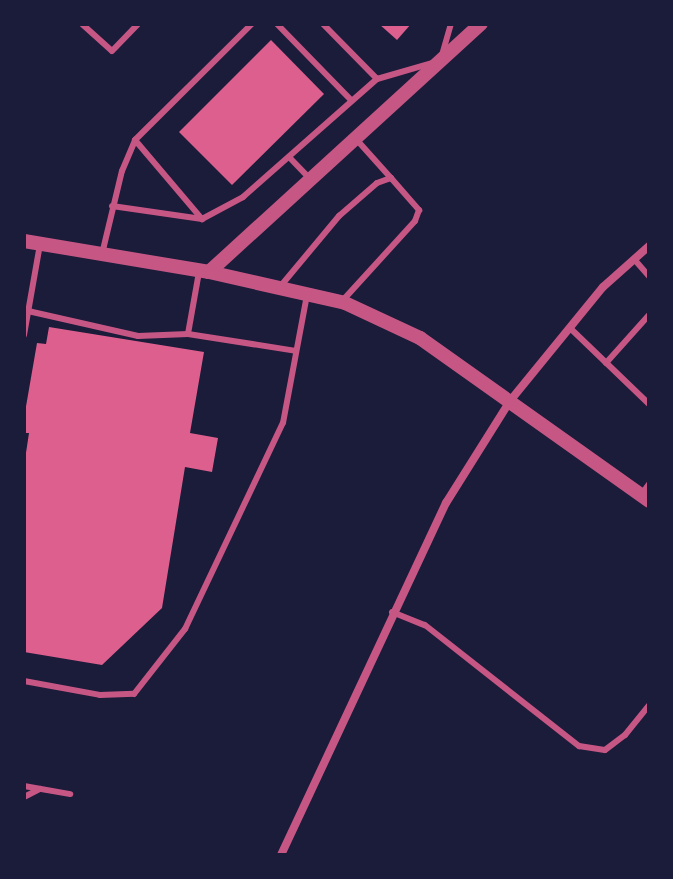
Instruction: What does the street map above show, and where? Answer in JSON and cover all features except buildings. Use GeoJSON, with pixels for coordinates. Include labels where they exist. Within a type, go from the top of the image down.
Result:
{"type":"FeatureCollection","features":[{"type":"Feature","properties":{"kind":"street"},"geometry":{"type":"LineString","coordinates":[[204,271],[481,24]]}},
{"type":"Feature","properties":{"kind":"street"},"geometry":{"type":"LineString","coordinates":[[24,241],[204,271],[341,302],[420,338],[646,493]]}},
{"type":"Feature","properties":{"kind":"street"},"geometry":{"type":"LineString","coordinates":[[281,855],[392,612],[446,503],[510,401],[603,287],[649,246]]}},
{"type":"Feature","properties":{"kind":"lane"},"geometry":{"type":"LineString","coordinates":[[82,24],[112,51],[138,24]]}},
{"type":"Feature","properties":{"kind":"lane"},"geometry":{"type":"LineString","coordinates":[[102,254],[112,206],[135,140],[252,24]]}},
{"type":"Feature","properties":{"kind":"lane"},"geometry":{"type":"LineString","coordinates":[[277,24],[352,101]]}},
{"type":"Feature","properties":{"kind":"lane"},"geometry":{"type":"LineString","coordinates":[[323,24],[377,79]]}},
{"type":"Feature","properties":{"kind":"lane"},"geometry":{"type":"LineString","coordinates":[[112,206],[202,219],[243,197],[377,79],[441,61],[451,24]]}},
{"type":"Feature","properties":{"kind":"lane"},"geometry":{"type":"LineString","coordinates":[[341,302],[415,221],[419,210],[356,138]]}},
{"type":"Feature","properties":{"kind":"lane"},"geometry":{"type":"LineString","coordinates":[[135,140],[202,219]]}},
{"type":"Feature","properties":{"kind":"lane"},"geometry":{"type":"LineString","coordinates":[[289,157],[310,179]]}},
{"type":"Feature","properties":{"kind":"lane"},"geometry":{"type":"LineString","coordinates":[[279,288],[339,216],[377,183],[391,178]]}},
{"type":"Feature","properties":{"kind":"lane"},"geometry":{"type":"LineString","coordinates":[[24,335],[40,244]]}},
{"type":"Feature","properties":{"kind":"lane"},"geometry":{"type":"LineString","coordinates":[[634,259],[649,276]]}},
{"type":"Feature","properties":{"kind":"lane"},"geometry":{"type":"LineString","coordinates":[[188,334],[204,271]]}},
{"type":"Feature","properties":{"kind":"lane"},"geometry":{"type":"LineString","coordinates":[[24,681],[100,695],[134,694],[185,629],[283,423],[307,294]]}},
{"type":"Feature","properties":{"kind":"lane"},"geometry":{"type":"LineString","coordinates":[[28,311],[138,336],[188,334],[296,351]]}},
{"type":"Feature","properties":{"kind":"lane"},"geometry":{"type":"LineString","coordinates":[[606,363],[649,315]]}},
{"type":"Feature","properties":{"kind":"lane"},"geometry":{"type":"LineString","coordinates":[[570,328],[649,404]]}},
{"type":"Feature","properties":{"kind":"lane"},"geometry":{"type":"LineString","coordinates":[[392,612],[425,625],[579,746],[605,750],[625,735],[649,705]]}},
{"type":"Feature","properties":{"kind":"lane"},"geometry":{"type":"LineString","coordinates":[[24,786],[70,794]]}},
{"type":"Feature","properties":{"kind":"lane"},"geometry":{"type":"LineString","coordinates":[[24,797],[40,789]]}}]}
